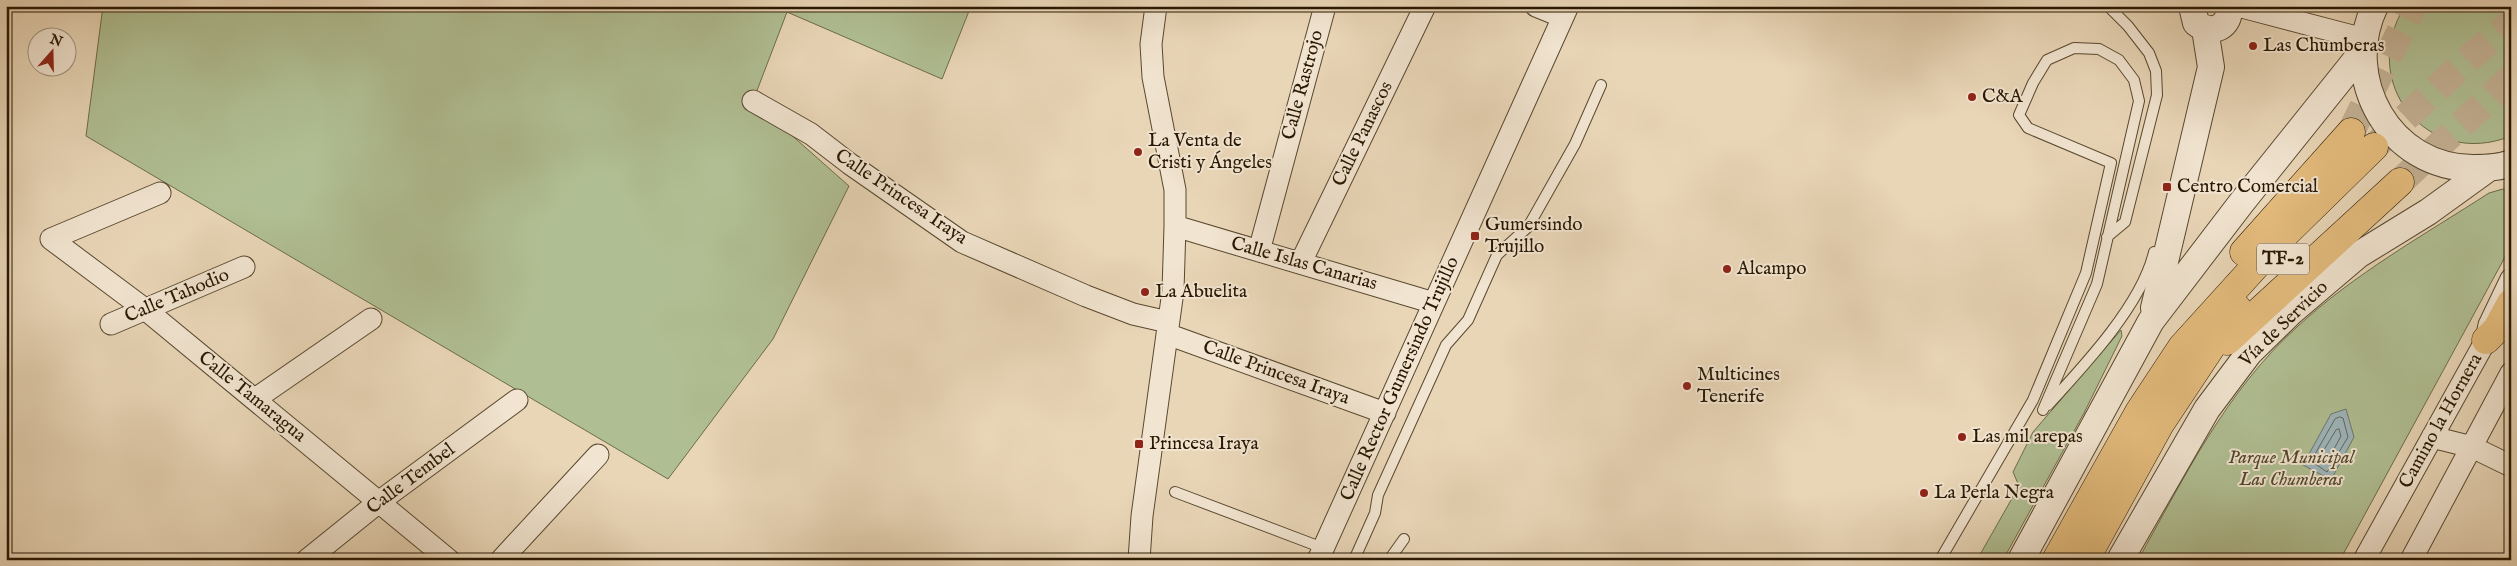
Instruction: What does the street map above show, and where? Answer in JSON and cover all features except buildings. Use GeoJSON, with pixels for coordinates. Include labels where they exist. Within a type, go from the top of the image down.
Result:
{"type":"FeatureCollection","features":[{"type":"Feature","properties":{"kind":"highway"},"geometry":{"type":"LineString","coordinates":[[2188,358],[2231,266],[2351,132]]}},
{"type":"Feature","properties":{"kind":"highway","name":"TF-2"},"geometry":{"type":"LineString","coordinates":[[2056,560],[2138,412],[2188,358],[2279,240],[2378,153]]}},
{"type":"Feature","properties":{"kind":"highway"},"geometry":{"type":"LineString","coordinates":[[2188,358],[2400,182]]}},
{"type":"Feature","properties":{"kind":"highway"},"geometry":{"type":"LineString","coordinates":[[2486,340],[2497,329],[2511,303]]}},
{"type":"Feature","properties":{"kind":"highway","name":"TF-2"},"geometry":{"type":"LineString","coordinates":[[2084,560],[2160,424],[2188,358]]}},
{"type":"Feature","properties":{"kind":"street"},"geometry":{"type":"LineString","coordinates":[[1139,560],[1142,516],[1173,291],[1175,226],[1175,190],[1153,77],[1151,44],[1156,6]]}},
{"type":"Feature","properties":{"kind":"street","name":"Calle Rastrojo"},"geometry":{"type":"LineString","coordinates":[[1259,250],[1325,6]]}},
{"type":"Feature","properties":{"kind":"street","name":"Calle Panascos"},"geometry":{"type":"LineString","coordinates":[[1300,262],[1425,6]]}},
{"type":"Feature","properties":{"kind":"street"},"geometry":{"type":"LineString","coordinates":[[1536,6],[1565,12]]}},
{"type":"Feature","properties":{"kind":"street"},"geometry":{"type":"LineString","coordinates":[[2193,16],[2213,30],[2224,24],[2229,13],[2229,6]]}},
{"type":"Feature","properties":{"kind":"street"},"geometry":{"type":"LineString","coordinates":[[2238,6],[2363,45]]}},
{"type":"Feature","properties":{"kind":"street"},"geometry":{"type":"LineString","coordinates":[[2375,6],[2363,45],[2365,79],[2381,119],[2396,137],[2430,160],[2455,168],[2505,166]]}},
{"type":"Feature","properties":{"kind":"street","name":"Calle Rector Gumersindo Trujillo"},"geometry":{"type":"LineString","coordinates":[[1320,554],[1565,12]]}},
{"type":"Feature","properties":{"kind":"street"},"geometry":{"type":"LineString","coordinates":[[2151,321],[2172,214],[2211,67],[2193,16]]}},
{"type":"Feature","properties":{"kind":"street"},"geometry":{"type":"LineString","coordinates":[[2021,560],[2151,321],[2363,45]]}},
{"type":"Feature","properties":{"kind":"street","name":"Calle Princesa Iraya"},"geometry":{"type":"LineString","coordinates":[[753,101],[811,134],[962,242],[1086,296],[1385,413]]}},
{"type":"Feature","properties":{"kind":"street","name":"Vía de Servicio"},"geometry":{"type":"LineString","coordinates":[[2120,560],[2207,408],[2249,353],[2292,311],[2358,255],[2505,166]]}},
{"type":"Feature","properties":{"kind":"street","name":"Calle Tamaragua"},"geometry":{"type":"LineString","coordinates":[[160,193],[52,239],[146,310],[380,501],[449,560]]}},
{"type":"Feature","properties":{"kind":"street","name":"Calle Islas Canarias"},"geometry":{"type":"LineString","coordinates":[[1175,226],[1434,303]]}},
{"type":"Feature","properties":{"kind":"street","name":"Calle Tahodio"},"geometry":{"type":"LineString","coordinates":[[111,324],[244,267]]}},
{"type":"Feature","properties":{"kind":"street","name":"Camino la Hornera"},"geometry":{"type":"LineString","coordinates":[[2364,560],[2486,340],[2489,325],[2511,279]]}},
{"type":"Feature","properties":{"kind":"street"},"geometry":{"type":"LineString","coordinates":[[255,400],[371,319]]}},
{"type":"Feature","properties":{"kind":"street","name":"Camino la Hornera"},"geometry":{"type":"LineString","coordinates":[[2411,560],[2511,373]]}},
{"type":"Feature","properties":{"kind":"street","name":"Calle Tembel"},"geometry":{"type":"LineString","coordinates":[[307,560],[380,501],[516,400]]}},
{"type":"Feature","properties":{"kind":"street"},"geometry":{"type":"LineString","coordinates":[[2432,438],[2472,446],[2511,466]]}},
{"type":"Feature","properties":{"kind":"street"},"geometry":{"type":"LineString","coordinates":[[501,560],[598,455]]}},
{"type":"Feature","properties":{"kind":"lane"},"geometry":{"type":"LineString","coordinates":[[2107,237],[2125,222],[2157,94],[2156,71],[2149,53],[2128,26],[2108,6]]}},
{"type":"Feature","properties":{"kind":"lane"},"geometry":{"type":"LineString","coordinates":[[1940,560],[2032,400],[2086,273],[2111,163],[2028,128],[2019,115],[2033,83],[2047,60],[2074,48],[2100,49],[2119,60],[2134,80],[2139,100],[2097,284],[2043,410],[2130,308],[2144,283],[2156,245]]}},
{"type":"Feature","properties":{"kind":"lane"},"geometry":{"type":"LineString","coordinates":[[1354,560],[1375,513],[1378,495],[1446,346],[1468,320],[1497,255],[1528,227],[1575,144],[1601,85]]}},
{"type":"Feature","properties":{"kind":"lane"},"geometry":{"type":"LineString","coordinates":[[1175,492],[1320,554]]}},
{"type":"Feature","properties":{"kind":"lane"},"geometry":{"type":"LineString","coordinates":[[1389,560],[1404,539]]}},
{"type":"Feature","properties":{"kind":"green space"},"geometry":{"type":"Polygon","coordinates":[[[103,6],[433,6],[444,12],[446,6],[971,6],[942,79],[787,12],[753,101],[849,186],[773,339],[668,479],[86,136],[103,6]]]}},
{"type":"Feature","properties":{"kind":"green space"},"geometry":{"type":"Polygon","coordinates":[[[2405,6],[2511,6],[2511,136],[2480,143],[2452,141],[2428,130],[2408,112],[2395,89],[2390,63],[2392,35],[2405,6]]]}},
{"type":"Feature","properties":{"kind":"green space","name":"Parque Municipal Las Chumberas"},"geometry":{"type":"Polygon","coordinates":[[[2503,189],[2511,193],[2511,246],[2340,560],[2138,560],[2208,437],[2249,379],[2272,352],[2319,308],[2366,272],[2489,193],[2503,189]]]}},
{"type":"Feature","properties":{"kind":"green space"},"geometry":{"type":"Polygon","coordinates":[[[2121,330],[2122,336],[2084,413],[2003,560],[1977,560],[2019,486],[2013,472],[2033,432],[2121,330]]]}},
{"type":"Feature","properties":{"kind":"water"},"geometry":{"type":"Polygon","coordinates":[[[2346,409],[2354,437],[2331,480],[2303,465],[2331,414],[2346,409]]]}},
{"type":"Feature","properties":{"kind":"tunnel"},"geometry":{"type":"LineString","coordinates":[[2351,132],[2413,6]]}},
{"type":"Feature","properties":{"kind":"tunnel"},"geometry":{"type":"LineString","coordinates":[[2375,146],[2474,54],[2511,23]]}},
{"type":"Feature","properties":{"kind":"tunnel"},"geometry":{"type":"LineString","coordinates":[[2400,182],[2511,78]]}},
{"type":"Feature","properties":{"kind":"place","name":"Las Chumberas"},"geometry":{"type":"Point","coordinates":[2253,46]}},
{"type":"Feature","properties":{"kind":"place","name":"C&A"},"geometry":{"type":"Point","coordinates":[1972,97]}},
{"type":"Feature","properties":{"kind":"place","name":"La Venta de Cristi y Ángeles"},"geometry":{"type":"Point","coordinates":[1138,152]}},
{"type":"Feature","properties":{"kind":"place","name":"Centro Comercial"},"geometry":{"type":"Point","coordinates":[2167,187]}},
{"type":"Feature","properties":{"kind":"place","name":"Gumersindo Trujillo"},"geometry":{"type":"Point","coordinates":[1475,236]}},
{"type":"Feature","properties":{"kind":"place","name":"Alcampo"},"geometry":{"type":"Point","coordinates":[1727,269]}},
{"type":"Feature","properties":{"kind":"place","name":"La Abuelita"},"geometry":{"type":"Point","coordinates":[1145,292]}},
{"type":"Feature","properties":{"kind":"place","name":"Multicines Tenerife"},"geometry":{"type":"Point","coordinates":[1687,386]}},
{"type":"Feature","properties":{"kind":"place","name":"Las mil arepas"},"geometry":{"type":"Point","coordinates":[1962,437]}},
{"type":"Feature","properties":{"kind":"place","name":"Princesa Iraya"},"geometry":{"type":"Point","coordinates":[1139,444]}},
{"type":"Feature","properties":{"kind":"place","name":"La Perla Negra"},"geometry":{"type":"Point","coordinates":[1924,493]}}]}
